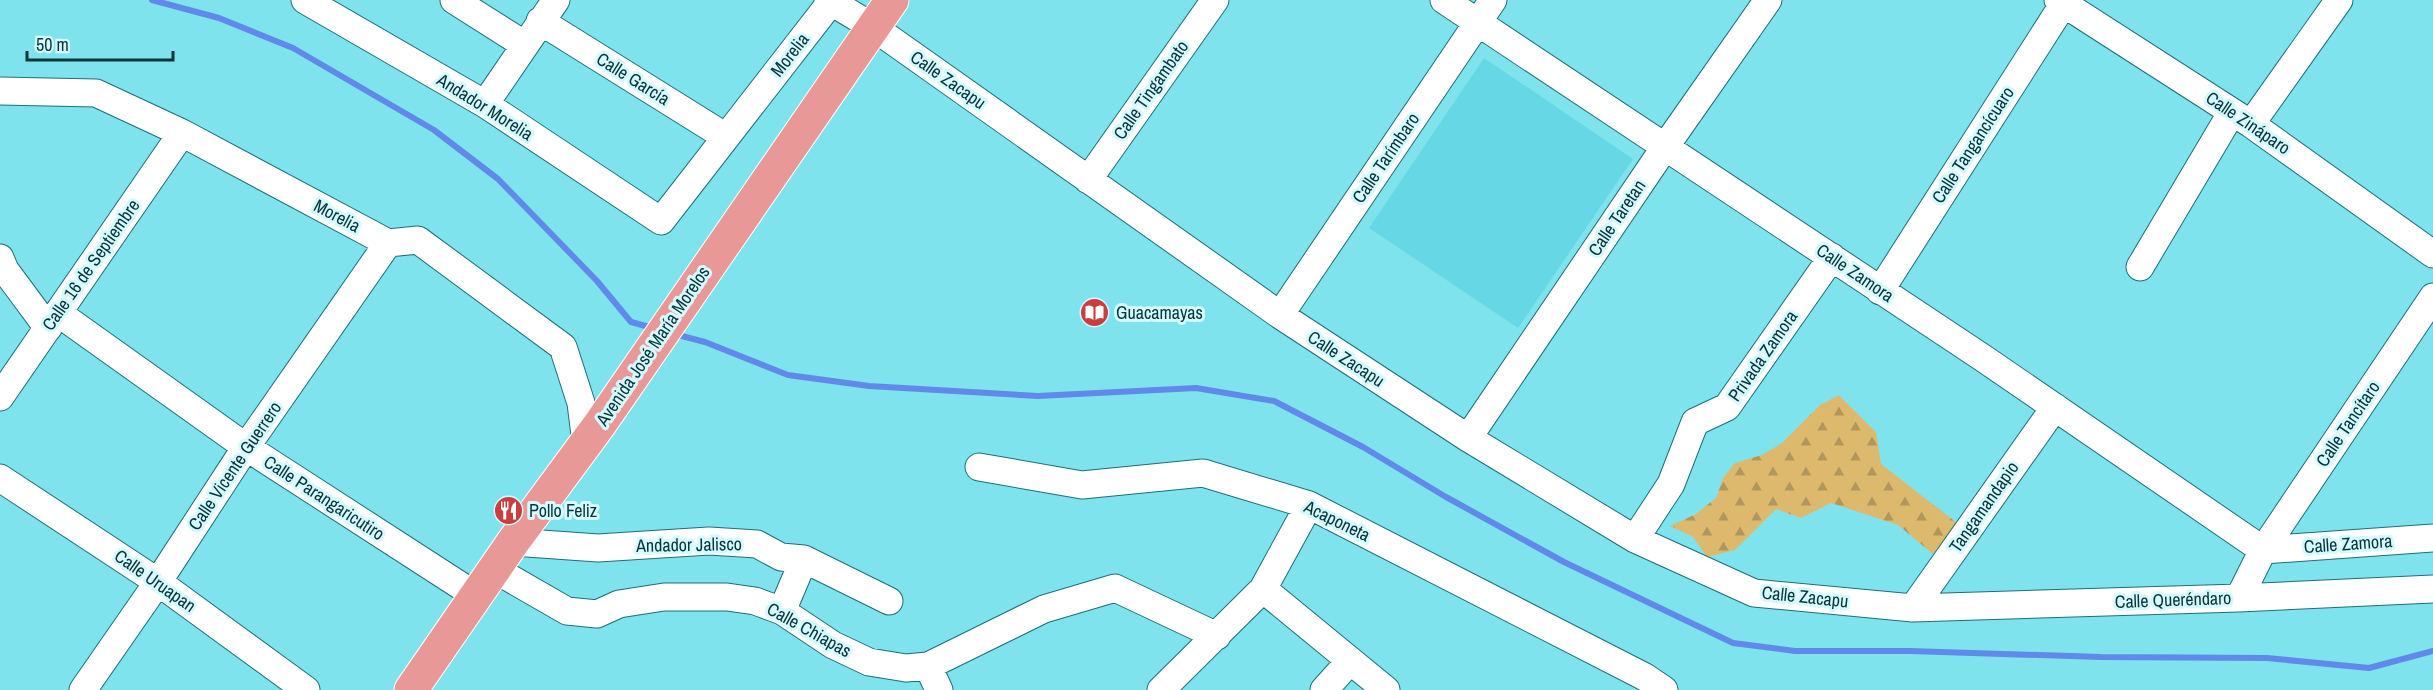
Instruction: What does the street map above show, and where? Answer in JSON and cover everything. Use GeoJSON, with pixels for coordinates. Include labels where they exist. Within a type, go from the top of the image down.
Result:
{"type":"FeatureCollection","features":[{"type":"Feature","properties":{"kind":"main road","name":"Avenida José María Morelos"},"geometry":{"type":"LineString","coordinates":[[411,690],[475,595],[593,434],[892,0]]}},
{"type":"Feature","properties":{"kind":"street","name":"Andador Morelia"},"geometry":{"type":"LineString","coordinates":[[305,0],[484,104],[661,221]]}},
{"type":"Feature","properties":{"kind":"street"},"geometry":{"type":"LineString","coordinates":[[454,0],[525,45]]}},
{"type":"Feature","properties":{"kind":"street","name":"Calle Tingambato"},"geometry":{"type":"LineString","coordinates":[[1088,180],[1215,0]]}},
{"type":"Feature","properties":{"kind":"street","name":"Calle Zamora"},"geometry":{"type":"LineString","coordinates":[[1444,0],[1832,257],[2263,550],[2433,538]]}},
{"type":"Feature","properties":{"kind":"street","name":"Calle Tarímbaro"},"geometry":{"type":"LineString","coordinates":[[1280,315],[1493,0]]}},
{"type":"Feature","properties":{"kind":"street","name":"Calle Taretan"},"geometry":{"type":"LineString","coordinates":[[1467,438],[1768,0]]}},
{"type":"Feature","properties":{"kind":"street"},"geometry":{"type":"LineString","coordinates":[[2140,267],[2242,118],[2339,0]]}},
{"type":"Feature","properties":{"kind":"street","name":"Calle Zacapu"},"geometry":{"type":"LineString","coordinates":[[829,1],[873,27],[1280,315],[1467,438],[1635,539],[1754,593],[1913,608]]}},
{"type":"Feature","properties":{"kind":"street","name":"Morelia"},"geometry":{"type":"LineString","coordinates":[[661,221],[829,1]]}},
{"type":"Feature","properties":{"kind":"street","name":"Calle Zináparo"},"geometry":{"type":"LineString","coordinates":[[2062,1],[2242,118],[2433,254]]}},
{"type":"Feature","properties":{"kind":"street","name":"Calle Tangancícuaro"},"geometry":{"type":"LineString","coordinates":[[1880,291],[2062,1]]}},
{"type":"Feature","properties":{"kind":"street"},"geometry":{"type":"LineString","coordinates":[[484,104],[548,11]]}},
{"type":"Feature","properties":{"kind":"street","name":"Calle García"},"geometry":{"type":"LineString","coordinates":[[548,11],[726,137]]}},
{"type":"Feature","properties":{"kind":"street","name":"Morelia"},"geometry":{"type":"LineString","coordinates":[[0,91],[96,93],[182,134],[388,243]]}},
{"type":"Feature","properties":{"kind":"street","name":"Calle 16 de Septiembre"},"geometry":{"type":"LineString","coordinates":[[0,398],[182,134]]}},
{"type":"Feature","properties":{"kind":"street"},"geometry":{"type":"LineString","coordinates":[[388,243],[418,240],[563,348],[593,434]]}},
{"type":"Feature","properties":{"kind":"street","name":"Calle Vicente Guerrero"},"geometry":{"type":"LineString","coordinates":[[83,690],[158,582],[246,447],[388,243]]}},
{"type":"Feature","properties":{"kind":"street","name":"Privada Zamora"},"geometry":{"type":"LineString","coordinates":[[1635,539],[1671,484],[1695,422],[1727,407],[1832,257]]}},
{"type":"Feature","properties":{"kind":"street","name":"Calle Parangaricutiro"},"geometry":{"type":"LineString","coordinates":[[2,267],[53,320],[475,595]]}},
{"type":"Feature","properties":{"kind":"street","name":"Calle Tancítaro"},"geometry":{"type":"LineString","coordinates":[[2263,550],[2433,297]]}},
{"type":"Feature","properties":{"kind":"street","name":"Tangamandapio"},"geometry":{"type":"LineString","coordinates":[[1913,608],[2055,407]]}},
{"type":"Feature","properties":{"kind":"street","name":"Acaponeta"},"geometry":{"type":"LineString","coordinates":[[979,467],[1082,485],[1203,473],[1309,505],[1645,677],[1664,690]]}},
{"type":"Feature","properties":{"kind":"street","name":"Calle Uruapan"},"geometry":{"type":"LineString","coordinates":[[0,478],[158,582],[306,690]]}},
{"type":"Feature","properties":{"kind":"street"},"geometry":{"type":"LineString","coordinates":[[1161,690],[1263,589],[1309,505]]}},
{"type":"Feature","properties":{"kind":"street","name":"Andador Jalisco"},"geometry":{"type":"LineString","coordinates":[[513,542],[598,549],[709,541],[757,544],[781,557],[804,559],[889,601]]}},
{"type":"Feature","properties":{"kind":"street"},"geometry":{"type":"LineString","coordinates":[[2239,598],[2263,550]]}},
{"type":"Feature","properties":{"kind":"street"},"geometry":{"type":"LineString","coordinates":[[782,611],[804,559]]}},
{"type":"Feature","properties":{"kind":"street","name":"Calle Chiapas"},"geometry":{"type":"LineString","coordinates":[[494,569],[567,611],[597,614],[619,604],[664,597],[727,597],[755,601],[782,611],[833,645],[869,662],[906,668],[928,666],[1044,609],[1115,588],[1217,636]]}},
{"type":"Feature","properties":{"kind":"street"},"geometry":{"type":"LineString","coordinates":[[1263,589],[1386,690]]}},
{"type":"Feature","properties":{"kind":"street","name":"Calle Queréndaro"},"geometry":{"type":"LineString","coordinates":[[1913,608],[2239,598],[2433,589]]}},
{"type":"Feature","properties":{"kind":"street"},"geometry":{"type":"LineString","coordinates":[[1324,690],[1350,661]]}},
{"type":"Feature","properties":{"kind":"street"},"geometry":{"type":"LineString","coordinates":[[928,666],[939,690]]}},
{"type":"Feature","properties":{"kind":"shaded area"},"geometry":{"type":"Polygon","coordinates":[[[1484,58],[1633,159],[1518,328],[1369,228],[1484,58]]]}},
{"type":"Feature","properties":{"kind":"green space"},"geometry":{"type":"Polygon","coordinates":[[[1839,395],[1876,432],[1881,464],[1957,523],[1933,554],[1898,525],[1831,503],[1801,518],[1776,509],[1735,550],[1707,557],[1693,537],[1670,526],[1696,514],[1716,498],[1723,478],[1735,463],[1762,455],[1782,443],[1820,405],[1839,395]]]}},
{"type":"Feature","properties":{"kind":"waterway"},"geometry":{"type":"LineString","coordinates":[[152,0],[219,18],[293,48],[434,130],[498,179],[597,281],[631,322],[653,328]]}},
{"type":"Feature","properties":{"kind":"waterway"},"geometry":{"type":"LineString","coordinates":[[674,334],[705,342],[788,375],[869,386],[1038,396],[1196,388],[1274,401],[1363,447],[1446,497],[1564,562],[1733,643],[1795,651],[2267,658],[2369,668],[2433,651]]}},
{"type":"Feature","properties":{"kind":"place","name":"Guacamayas"},"geometry":{"type":"Point","coordinates":[1095,313]}},
{"type":"Feature","properties":{"kind":"place","name":"Pollo Feliz"},"geometry":{"type":"Point","coordinates":[508,511]}}]}
